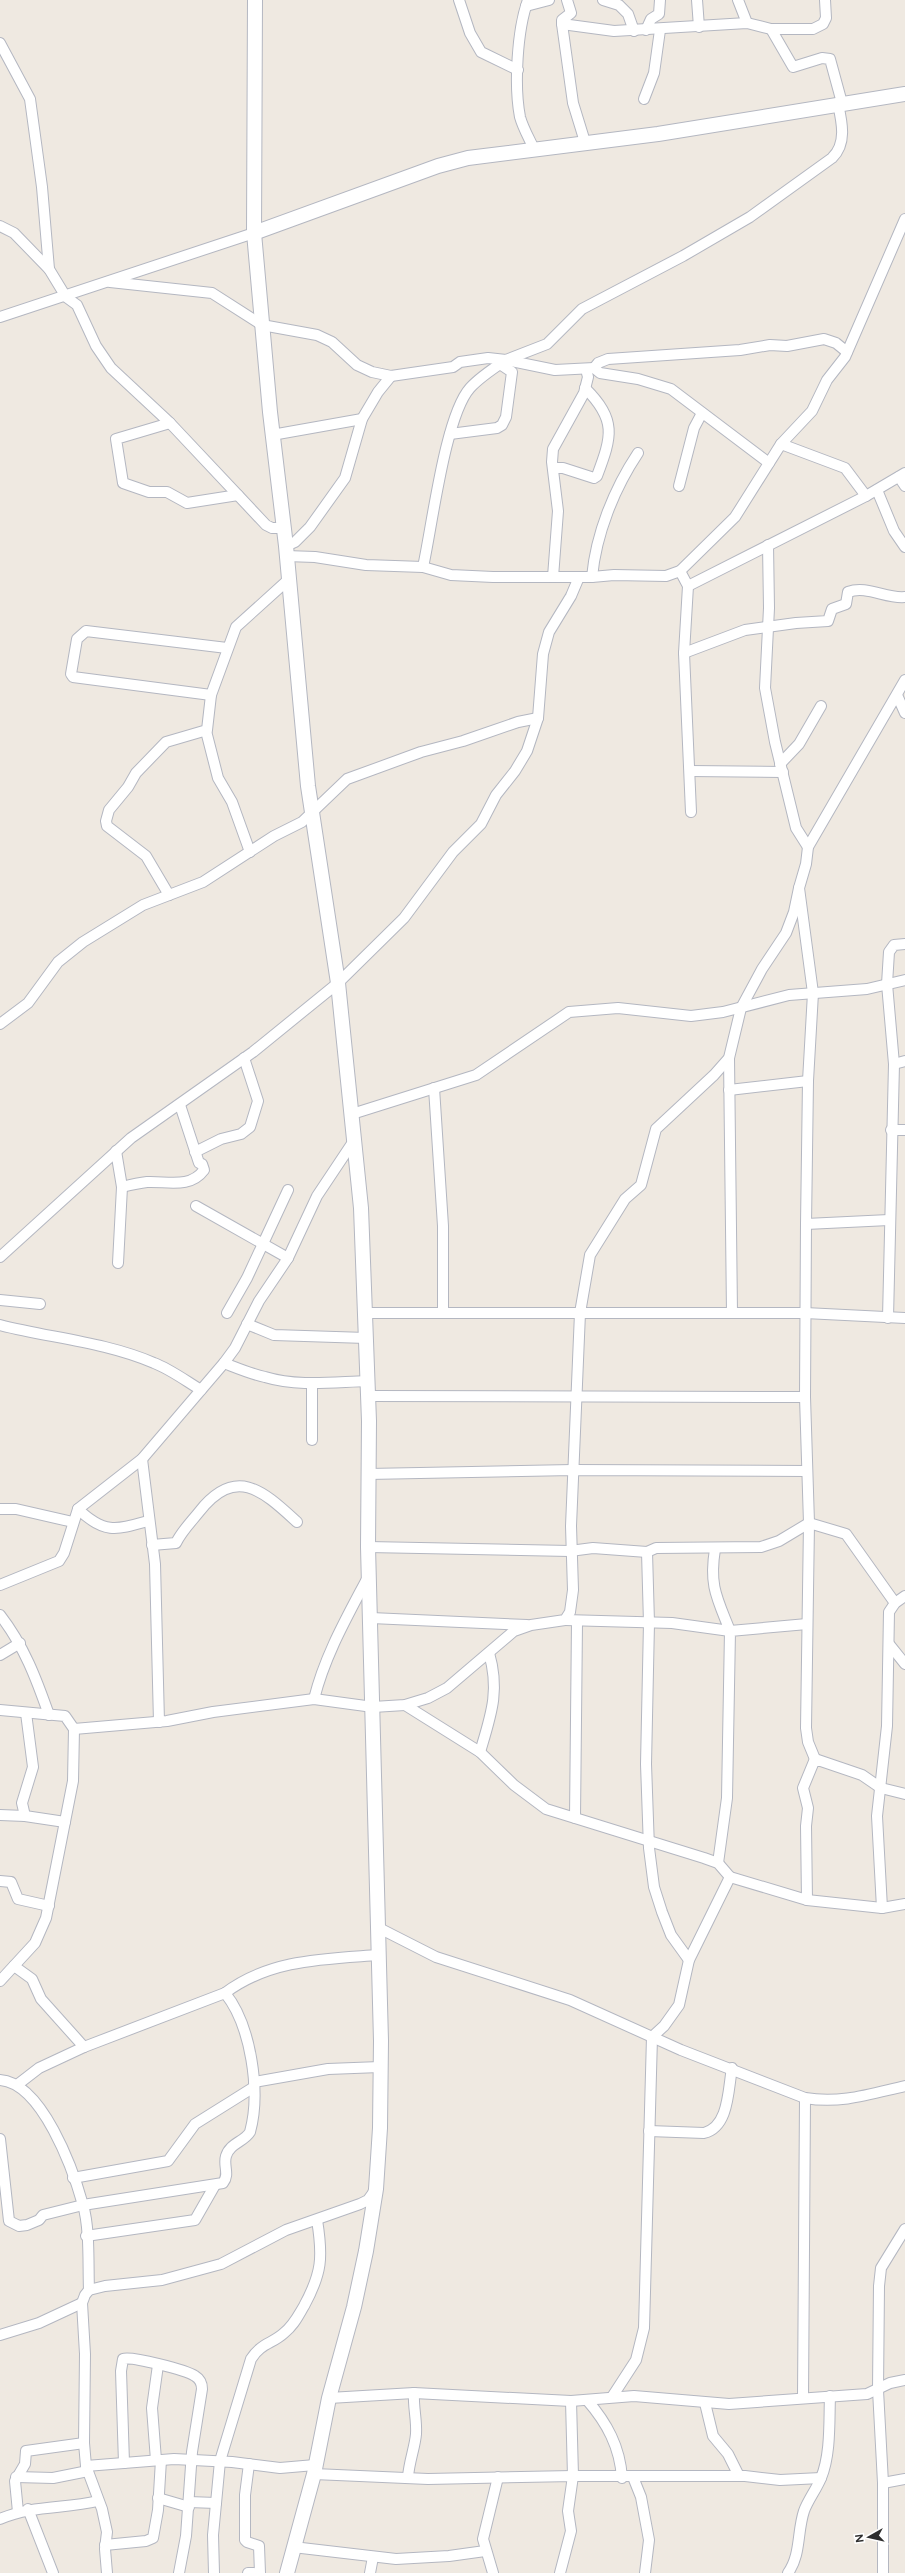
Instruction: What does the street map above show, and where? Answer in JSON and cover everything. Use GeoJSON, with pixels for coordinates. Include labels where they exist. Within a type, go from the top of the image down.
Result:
{"type":"FeatureCollection","features":[{"type":"Feature","properties":{"kind":"street"},"geometry":{"type":"LineString","coordinates":[[255,0],[254,234],[272,435],[284,528],[312,814],[338,983],[361,1208],[368,1396],[368,1547],[371,1618],[380,2068],[380,2128],[376,2189],[354,2307],[329,2398],[314,2470],[287,2573]]}},
{"type":"Feature","properties":{"kind":"street"},"geometry":{"type":"LineString","coordinates":[[459,0],[470,33],[481,52],[518,70]]}},
{"type":"Feature","properties":{"kind":"street"},"geometry":{"type":"LineString","coordinates":[[534,148],[520,117],[518,70],[527,3],[549,0]]}},
{"type":"Feature","properties":{"kind":"street"},"geometry":{"type":"LineString","coordinates":[[567,0],[571,13],[562,20],[562,24],[574,103],[585,142]]}},
{"type":"Feature","properties":{"kind":"street"},"geometry":{"type":"LineString","coordinates":[[603,0],[619,5],[628,14],[634,31]]}},
{"type":"Feature","properties":{"kind":"street"},"geometry":{"type":"LineString","coordinates":[[646,30],[651,19],[659,14],[660,0]]}},
{"type":"Feature","properties":{"kind":"street"},"geometry":{"type":"LineString","coordinates":[[697,0],[699,28]]}},
{"type":"Feature","properties":{"kind":"street"},"geometry":{"type":"LineString","coordinates":[[738,0],[747,23]]}},
{"type":"Feature","properties":{"kind":"street"},"geometry":{"type":"LineString","coordinates":[[562,24],[614,31],[699,28],[747,23],[771,29],[813,29],[823,24],[826,18],[825,0]]}},
{"type":"Feature","properties":{"kind":"street"},"geometry":{"type":"LineString","coordinates":[[423,567],[450,434],[458,409],[470,388],[503,362],[548,344],[582,309],[683,256],[750,217],[838,153],[842,131],[840,104],[830,58],[822,58],[793,67],[771,29]]}},
{"type":"Feature","properties":{"kind":"street"},"geometry":{"type":"LineString","coordinates":[[644,99],[654,73],[660,30]]}},
{"type":"Feature","properties":{"kind":"street"},"geometry":{"type":"LineString","coordinates":[[0,43],[30,99],[42,187],[49,269]]}},
{"type":"Feature","properties":{"kind":"street"},"geometry":{"type":"LineString","coordinates":[[0,317],[66,297],[254,234],[438,166],[468,158],[534,148],[658,134],[905,94]]}},
{"type":"Feature","properties":{"kind":"street"},"geometry":{"type":"LineString","coordinates":[[286,551],[366,565],[423,567],[451,575],[553,577],[592,577],[614,575],[666,576],[680,571],[734,517],[781,444],[812,411],[827,380],[847,352],[905,219]]}},
{"type":"Feature","properties":{"kind":"street"},"geometry":{"type":"LineString","coordinates":[[0,226],[14,233],[49,269],[66,297],[77,305],[96,346],[111,368],[170,423],[266,524],[272,528],[284,528]]}},
{"type":"Feature","properties":{"kind":"street"},"geometry":{"type":"LineString","coordinates":[[110,282],[206,291],[262,325],[317,336],[332,342],[357,365],[391,376],[453,367],[460,362],[488,358],[503,362],[554,370],[590,368],[598,363],[608,360],[740,350],[770,345],[787,346],[824,339],[836,343],[847,352]]}},
{"type":"Feature","properties":{"kind":"street"},"geometry":{"type":"LineString","coordinates":[[450,434],[497,428],[504,422],[512,372],[503,362]]}},
{"type":"Feature","properties":{"kind":"street"},"geometry":{"type":"LineString","coordinates":[[553,577],[555,530],[558,511],[553,468],[553,449],[585,388],[590,368]]}},
{"type":"Feature","properties":{"kind":"street"},"geometry":{"type":"LineString","coordinates":[[590,368],[600,373],[664,386],[741,440],[769,463]]}},
{"type":"Feature","properties":{"kind":"street"},"geometry":{"type":"LineString","coordinates":[[286,551],[310,527],[346,476],[362,419],[391,376]]}},
{"type":"Feature","properties":{"kind":"street"},"geometry":{"type":"LineString","coordinates":[[553,468],[563,468],[594,478],[597,476],[610,439],[606,413],[602,404],[585,388]]}},
{"type":"Feature","properties":{"kind":"street"},"geometry":{"type":"LineString","coordinates":[[679,486],[694,428],[702,413]]}},
{"type":"Feature","properties":{"kind":"street"},"geometry":{"type":"LineString","coordinates":[[272,435],[362,419]]}},
{"type":"Feature","properties":{"kind":"street"},"geometry":{"type":"LineString","coordinates":[[170,423],[116,439],[123,483],[149,492],[168,492],[187,503],[238,495]]}},
{"type":"Feature","properties":{"kind":"street"},"geometry":{"type":"LineString","coordinates":[[781,444],[845,468],[866,496]]}},
{"type":"Feature","properties":{"kind":"street"},"geometry":{"type":"LineString","coordinates":[[592,577],[594,559],[616,489],[638,453]]}},
{"type":"Feature","properties":{"kind":"street"},"geometry":{"type":"LineString","coordinates":[[688,586],[768,544],[866,496],[902,475],[905,486]]}},
{"type":"Feature","properties":{"kind":"street"},"geometry":{"type":"LineString","coordinates":[[877,490],[894,530],[905,547]]}},
{"type":"Feature","properties":{"kind":"street"},"geometry":{"type":"LineString","coordinates":[[768,544],[768,627],[765,688],[796,828],[808,847]]}},
{"type":"Feature","properties":{"kind":"street"},"geometry":{"type":"LineString","coordinates":[[680,571],[688,586],[684,653],[691,812]]}},
{"type":"Feature","properties":{"kind":"street"},"geometry":{"type":"LineString","coordinates":[[0,1258],[116,1151],[155,1120],[180,1105],[244,1058],[338,983],[387,937],[416,904],[453,852],[481,824],[496,795],[515,771],[527,751],[538,718],[543,654],[549,632],[571,596],[579,577]]}},
{"type":"Feature","properties":{"kind":"street"},"geometry":{"type":"LineString","coordinates":[[250,852],[232,802],[218,778],[206,731],[208,727],[211,695],[227,648],[238,624],[288,580]]}},
{"type":"Feature","properties":{"kind":"street"},"geometry":{"type":"LineString","coordinates":[[684,653],[733,633],[768,627],[828,621],[832,609],[846,604],[848,592],[855,590],[878,593],[891,598],[905,597]]}},
{"type":"Feature","properties":{"kind":"street"},"geometry":{"type":"LineString","coordinates":[[211,695],[73,677],[71,674],[77,638],[86,631],[227,648]]}},
{"type":"Feature","properties":{"kind":"street"},"geometry":{"type":"LineString","coordinates":[[732,1313],[729,1058],[741,1008],[762,969],[786,933],[794,912],[806,864],[808,847],[847,776],[905,680]]}},
{"type":"Feature","properties":{"kind":"street"},"geometry":{"type":"LineString","coordinates":[[897,695],[905,713]]}},
{"type":"Feature","properties":{"kind":"street"},"geometry":{"type":"LineString","coordinates":[[782,768],[799,744],[821,706]]}},
{"type":"Feature","properties":{"kind":"street"},"geometry":{"type":"LineString","coordinates":[[0,1024],[28,1002],[58,962],[74,948],[143,905],[203,882],[312,814],[328,795],[348,779],[421,752],[463,742],[518,722],[538,718]]}},
{"type":"Feature","properties":{"kind":"street"},"geometry":{"type":"LineString","coordinates":[[169,895],[152,863],[138,849],[107,826],[107,817],[109,810],[128,788],[136,773],[166,742],[206,731]]}},
{"type":"Feature","properties":{"kind":"street"},"geometry":{"type":"LineString","coordinates":[[690,771],[782,768]]}},
{"type":"Feature","properties":{"kind":"street"},"geometry":{"type":"LineString","coordinates":[[799,888],[813,993],[808,1081],[805,1396],[809,1523],[806,1728],[808,1742],[815,1759],[803,1788],[808,1808],[806,1826],[807,1900]]}},
{"type":"Feature","properties":{"kind":"street"},"geometry":{"type":"LineString","coordinates":[[888,1318],[891,1130],[894,1064],[887,984],[890,948],[905,944]]}},
{"type":"Feature","properties":{"kind":"street"},"geometry":{"type":"LineString","coordinates":[[352,1114],[476,1075],[569,1012],[618,1008],[691,1016],[741,1008],[789,995],[867,989],[905,980]]}},
{"type":"Feature","properties":{"kind":"street"},"geometry":{"type":"LineString","coordinates":[[195,1152],[221,1139],[240,1134],[250,1127],[258,1098],[244,1058]]}},
{"type":"Feature","properties":{"kind":"street"},"geometry":{"type":"LineString","coordinates":[[565,1620],[570,1612],[572,1590],[570,1551],[580,1313],[590,1255],[625,1199],[641,1185],[656,1129],[714,1075],[729,1058]]}},
{"type":"Feature","properties":{"kind":"street"},"geometry":{"type":"LineString","coordinates":[[894,1064],[905,1061]]}},
{"type":"Feature","properties":{"kind":"street"},"geometry":{"type":"LineString","coordinates":[[729,1090],[808,1081]]}},
{"type":"Feature","properties":{"kind":"street"},"geometry":{"type":"LineString","coordinates":[[434,1088],[443,1226],[443,1314]]}},
{"type":"Feature","properties":{"kind":"street"},"geometry":{"type":"LineString","coordinates":[[122,1187],[146,1182],[169,1184],[190,1181],[204,1170],[195,1152],[180,1105]]}},
{"type":"Feature","properties":{"kind":"street"},"geometry":{"type":"LineString","coordinates":[[891,1130],[905,1130]]}},
{"type":"Feature","properties":{"kind":"street"},"geometry":{"type":"LineString","coordinates":[[0,1585],[59,1561],[64,1553],[78,1509],[142,1459],[224,1363],[259,1301],[288,1258],[316,1196],[354,1140]]}},
{"type":"Feature","properties":{"kind":"street"},"geometry":{"type":"LineString","coordinates":[[116,1151],[122,1187],[118,1263]]}},
{"type":"Feature","properties":{"kind":"street"},"geometry":{"type":"LineString","coordinates":[[227,1313],[263,1245],[288,1190]]}},
{"type":"Feature","properties":{"kind":"street"},"geometry":{"type":"LineString","coordinates":[[196,1206],[288,1258]]}},
{"type":"Feature","properties":{"kind":"street"},"geometry":{"type":"LineString","coordinates":[[806,1224],[889,1220]]}},
{"type":"Feature","properties":{"kind":"street"},"geometry":{"type":"LineString","coordinates":[[0,1300],[40,1304]]}},
{"type":"Feature","properties":{"kind":"street"},"geometry":{"type":"LineString","coordinates":[[365,1313],[805,1313],[905,1318]]}},
{"type":"Feature","properties":{"kind":"street"},"geometry":{"type":"LineString","coordinates":[[247,1324],[274,1335],[366,1338]]}},
{"type":"Feature","properties":{"kind":"street"},"geometry":{"type":"LineString","coordinates":[[0,1325],[44,1336],[123,1352],[155,1363],[201,1390]]}},
{"type":"Feature","properties":{"kind":"street"},"geometry":{"type":"LineString","coordinates":[[224,1363],[265,1377],[312,1384],[367,1381]]}},
{"type":"Feature","properties":{"kind":"street"},"geometry":{"type":"LineString","coordinates":[[312,1384],[312,1440]]}},
{"type":"Feature","properties":{"kind":"street"},"geometry":{"type":"LineString","coordinates":[[368,1396],[805,1396]]}},
{"type":"Feature","properties":{"kind":"street"},"geometry":{"type":"LineString","coordinates":[[142,1459],[148,1521],[155,1564],[159,1722]]}},
{"type":"Feature","properties":{"kind":"street"},"geometry":{"type":"LineString","coordinates":[[368,1474],[573,1470],[807,1470]]}},
{"type":"Feature","properties":{"kind":"street"},"geometry":{"type":"LineString","coordinates":[[152,1545],[176,1543],[181,1533],[211,1497],[222,1489],[232,1487],[244,1487],[261,1492],[297,1522]]}},
{"type":"Feature","properties":{"kind":"street"},"geometry":{"type":"LineString","coordinates":[[0,1509],[16,1509],[73,1522]]}},
{"type":"Feature","properties":{"kind":"street"},"geometry":{"type":"LineString","coordinates":[[78,1509],[101,1527],[116,1529],[148,1521]]}},
{"type":"Feature","properties":{"kind":"street"},"geometry":{"type":"LineString","coordinates":[[368,1547],[570,1551],[593,1548],[647,1552],[656,1548],[716,1549],[761,1547],[779,1541],[809,1523],[846,1534],[895,1603]]}},
{"type":"Feature","properties":{"kind":"street"},"geometry":{"type":"LineString","coordinates":[[716,1549],[712,1571],[714,1589],[730,1631],[727,1798],[718,1863]]}},
{"type":"Feature","properties":{"kind":"street"},"geometry":{"type":"LineString","coordinates":[[647,1552],[649,1623],[646,1764],[649,1840],[654,1887],[662,1912],[671,1935],[689,1960]]}},
{"type":"Feature","properties":{"kind":"street"},"geometry":{"type":"LineString","coordinates":[[314,1699],[328,1653],[334,1647],[342,1624],[369,1575]]}},
{"type":"Feature","properties":{"kind":"street"},"geometry":{"type":"LineString","coordinates":[[882,1908],[877,1816],[887,1726],[889,1612],[895,1603],[905,1596]]}},
{"type":"Feature","properties":{"kind":"street"},"geometry":{"type":"LineString","coordinates":[[0,1615],[20,1643],[35,1675],[49,1715]]}},
{"type":"Feature","properties":{"kind":"street"},"geometry":{"type":"LineString","coordinates":[[371,1618],[531,1625],[565,1620],[577,1622],[649,1623],[686,1625],[730,1631],[807,1624]]}},
{"type":"Feature","properties":{"kind":"street"},"geometry":{"type":"LineString","coordinates":[[575,1818],[577,1622]]}},
{"type":"Feature","properties":{"kind":"street"},"geometry":{"type":"LineString","coordinates":[[74,1729],[159,1722],[213,1712],[314,1699],[373,1707],[406,1705],[428,1698],[446,1688],[514,1631],[531,1625]]}},
{"type":"Feature","properties":{"kind":"street"},"geometry":{"type":"LineString","coordinates":[[0,1655],[20,1643]]}},
{"type":"Feature","properties":{"kind":"street"},"geometry":{"type":"LineString","coordinates":[[889,1644],[905,1664]]}},
{"type":"Feature","properties":{"kind":"street"},"geometry":{"type":"LineString","coordinates":[[480,1752],[495,1699],[494,1671],[489,1653]]}},
{"type":"Feature","properties":{"kind":"street"},"geometry":{"type":"LineString","coordinates":[[406,1705],[480,1752],[514,1785],[542,1807],[718,1863],[730,1877],[807,1900],[882,1908],[905,1904]]}},
{"type":"Feature","properties":{"kind":"street"},"geometry":{"type":"LineString","coordinates":[[0,1710],[65,1716],[74,1729],[73,1781],[46,1918],[35,1942],[0,1981]]}},
{"type":"Feature","properties":{"kind":"street"},"geometry":{"type":"LineString","coordinates":[[26,1713],[33,1767],[22,1803],[26,1816]]}},
{"type":"Feature","properties":{"kind":"street"},"geometry":{"type":"LineString","coordinates":[[815,1759],[862,1775],[881,1788],[905,1794]]}},
{"type":"Feature","properties":{"kind":"street"},"geometry":{"type":"LineString","coordinates":[[0,1815],[26,1816],[65,1822]]}},
{"type":"Feature","properties":{"kind":"street"},"geometry":{"type":"LineString","coordinates":[[612,2397],[636,2360],[644,2328],[652,2037],[664,2026],[679,2005],[689,1960],[730,1877]]}},
{"type":"Feature","properties":{"kind":"street"},"geometry":{"type":"LineString","coordinates":[[0,1881],[11,1882],[16,1896],[22,1902],[49,1906]]}},
{"type":"Feature","properties":{"kind":"street"},"geometry":{"type":"LineString","coordinates":[[378,1927],[436,1957],[570,2000],[652,2037],[805,2098],[826,2102],[847,2100],[905,2086]]}},
{"type":"Feature","properties":{"kind":"street"},"geometry":{"type":"LineString","coordinates":[[17,2085],[39,2068],[84,2047],[226,1993],[244,1978],[288,1964],[378,1955]]}},
{"type":"Feature","properties":{"kind":"street"},"geometry":{"type":"LineString","coordinates":[[14,1966],[32,1979],[41,1999],[84,2047]]}},
{"type":"Feature","properties":{"kind":"street"},"geometry":{"type":"LineString","coordinates":[[0,2139],[9,2221],[19,2226],[27,2225],[39,2220],[43,2215],[83,2205],[223,2183],[227,2178],[225,2160],[230,2148],[250,2132],[254,2084],[239,2012],[226,1993]]}},
{"type":"Feature","properties":{"kind":"street"},"geometry":{"type":"LineString","coordinates":[[73,2178],[168,2161],[195,2124],[254,2084],[328,2070],[380,2068]]}},
{"type":"Feature","properties":{"kind":"street"},"geometry":{"type":"LineString","coordinates":[[650,2131],[704,2133],[712,2131],[719,2125],[722,2118],[732,2068]]}},
{"type":"Feature","properties":{"kind":"street"},"geometry":{"type":"LineString","coordinates":[[0,2080],[17,2085],[31,2096],[50,2124],[83,2205],[89,2290],[82,2303],[85,2361],[84,2443],[87,2469],[107,2532],[105,2546],[107,2573]]}},
{"type":"Feature","properties":{"kind":"street"},"geometry":{"type":"LineString","coordinates":[[804,2398],[805,2098]]}},
{"type":"Feature","properties":{"kind":"street"},"geometry":{"type":"LineString","coordinates":[[86,2236],[195,2220],[216,2185]]}},
{"type":"Feature","properties":{"kind":"street"},"geometry":{"type":"LineString","coordinates":[[89,2290],[116,2283],[162,2280],[208,2268],[233,2259],[286,2230],[360,2204],[368,2200],[376,2189]]}},
{"type":"Feature","properties":{"kind":"street"},"geometry":{"type":"LineString","coordinates":[[214,2573],[213,2535],[220,2461],[251,2359],[258,2348],[283,2334],[295,2323],[316,2284],[321,2252],[317,2220]]}},
{"type":"Feature","properties":{"kind":"street"},"geometry":{"type":"LineString","coordinates":[[883,2573],[883,2483],[878,2390],[879,2286],[881,2268],[905,2229]]}},
{"type":"Feature","properties":{"kind":"street"},"geometry":{"type":"LineString","coordinates":[[0,2335],[39,2323],[82,2303]]}},
{"type":"Feature","properties":{"kind":"street"},"geometry":{"type":"LineString","coordinates":[[124,2463],[121,2362],[126,2358],[191,2374],[202,2385],[191,2460],[189,2504],[179,2573]]}},
{"type":"Feature","properties":{"kind":"street"},"geometry":{"type":"LineString","coordinates":[[105,2546],[146,2541],[153,2538],[158,2498],[158,2460],[152,2408],[158,2365]]}},
{"type":"Feature","properties":{"kind":"street"},"geometry":{"type":"LineString","coordinates":[[329,2398],[414,2393],[571,2401],[612,2397],[649,2397],[728,2404],[867,2394],[890,2384],[905,2380]]}},
{"type":"Feature","properties":{"kind":"street"},"geometry":{"type":"LineString","coordinates":[[408,2477],[410,2457],[416,2434],[413,2407],[414,2393]]}},
{"type":"Feature","properties":{"kind":"street"},"geometry":{"type":"LineString","coordinates":[[788,2573],[796,2561],[797,2541],[804,2511],[821,2478],[829,2422],[830,2396]]}},
{"type":"Feature","properties":{"kind":"street"},"geometry":{"type":"LineString","coordinates":[[587,2400],[615,2440],[621,2463],[622,2478]]}},
{"type":"Feature","properties":{"kind":"street"},"geometry":{"type":"LineString","coordinates":[[560,2573],[571,2531],[568,2511],[574,2476],[571,2401]]}},
{"type":"Feature","properties":{"kind":"street"},"geometry":{"type":"LineString","coordinates":[[705,2403],[713,2436],[728,2454],[739,2476]]}},
{"type":"Feature","properties":{"kind":"street"},"geometry":{"type":"LineString","coordinates":[[53,2573],[23,2510],[15,2486],[16,2477],[25,2464],[26,2451],[84,2443]]}},
{"type":"Feature","properties":{"kind":"street"},"geometry":{"type":"LineString","coordinates":[[16,2477],[53,2478],[87,2469],[124,2463],[158,2460],[191,2460],[220,2461],[280,2468],[408,2477],[574,2476],[622,2478],[739,2476],[780,2480],[821,2478]]}},
{"type":"Feature","properties":{"kind":"street"},"geometry":{"type":"LineString","coordinates":[[249,2464],[245,2495],[246,2540],[247,2542],[259,2546],[260,2573]]}},
{"type":"Feature","properties":{"kind":"street"},"geometry":{"type":"LineString","coordinates":[[493,2573],[490,2559],[485,2551],[483,2539],[486,2521],[498,2477]]}},
{"type":"Feature","properties":{"kind":"street"},"geometry":{"type":"LineString","coordinates":[[633,2477],[641,2497],[649,2540],[645,2573]]}},
{"type":"Feature","properties":{"kind":"street"},"geometry":{"type":"LineString","coordinates":[[883,2483],[905,2479]]}},
{"type":"Feature","properties":{"kind":"street"},"geometry":{"type":"LineString","coordinates":[[158,2498],[189,2504],[216,2504]]}},
{"type":"Feature","properties":{"kind":"street"},"geometry":{"type":"LineString","coordinates":[[0,2519],[23,2510],[61,2507],[98,2500]]}},
{"type":"Feature","properties":{"kind":"street"},"geometry":{"type":"LineString","coordinates":[[294,2547],[373,2557],[412,2559],[485,2551]]}},
{"type":"Feature","properties":{"kind":"street"},"geometry":{"type":"LineString","coordinates":[[370,2573],[373,2557]]}},
{"type":"Feature","properties":{"kind":"street"},"geometry":{"type":"LineString","coordinates":[[248,2573],[254,2573]]}}]}
